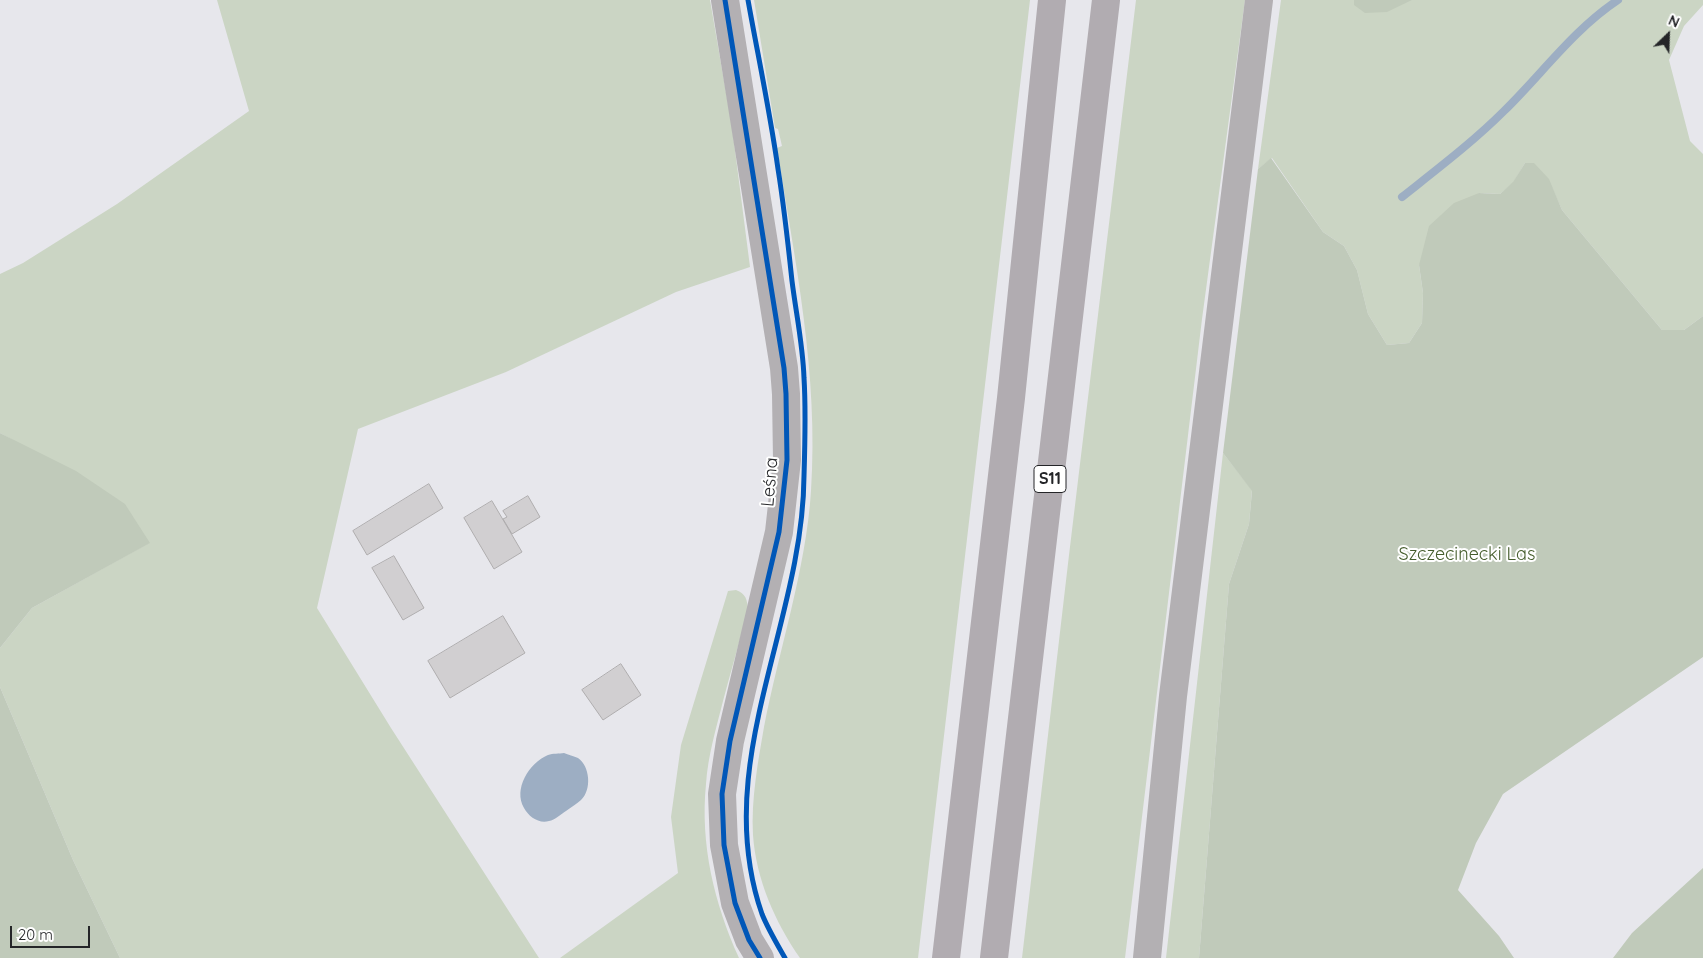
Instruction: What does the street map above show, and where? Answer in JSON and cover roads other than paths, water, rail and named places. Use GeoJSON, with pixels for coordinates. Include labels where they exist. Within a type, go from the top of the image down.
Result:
{"type":"FeatureCollection","features":[{"type":"Feature","properties":{"kind":"highway"},"geometry":{"type":"LineString","coordinates":[[946,958],[1010,398],[1052,0]]}},
{"type":"Feature","properties":{"kind":"highway","name":"S11"},"geometry":{"type":"LineString","coordinates":[[994,958],[1106,0]]}},
{"type":"Feature","properties":{"kind":"street","name":"Leśna"},"geometry":{"type":"LineString","coordinates":[[725,0],[784,368],[786,394],[787,460],[779,532],[730,740],[722,794],[724,845],[735,903],[749,940],[760,958]]}},
{"type":"Feature","properties":{"kind":"street"},"geometry":{"type":"LineString","coordinates":[[1148,958],[1173,696],[1259,0]]}},
{"type":"Feature","properties":{"kind":"water"},"geometry":{"type":"Polygon","coordinates":[[[564,753],[578,758],[585,767],[588,784],[585,796],[556,818],[545,822],[538,821],[531,817],[521,801],[520,793],[525,777],[529,770],[541,759],[550,754],[564,753]]]}},
{"type":"Feature","properties":{"kind":"waterway"},"geometry":{"type":"LineString","coordinates":[[1402,197],[1480,134],[1518,97],[1572,39],[1618,0]]}},
{"type":"Feature","properties":{"kind":"park label","name":"Szczecinecki Las"},"geometry":{"type":"Point","coordinates":[1467,555]}}]}
